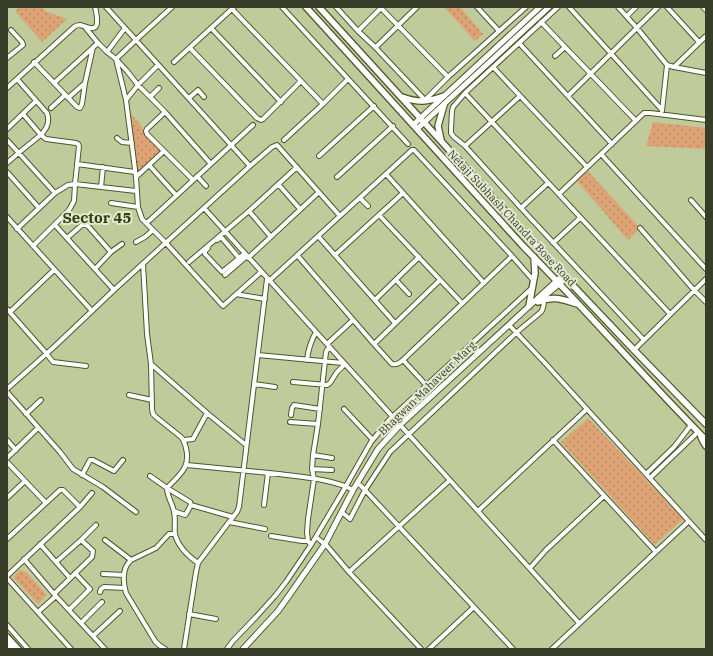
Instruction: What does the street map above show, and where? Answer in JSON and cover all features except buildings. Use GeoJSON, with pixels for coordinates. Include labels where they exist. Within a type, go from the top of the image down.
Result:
{"type":"FeatureCollection","features":[{"type":"Feature","properties":{"kind":"main road","name":"Netaji Subhash Chandra Bose Road"},"geometry":{"type":"LineString","coordinates":[[306,7],[558,282],[706,440]]}},
{"type":"Feature","properties":{"kind":"main road","name":"Netaji Subhash Chandra Bose Road"},"geometry":{"type":"LineString","coordinates":[[318,7],[564,276],[706,424]]}},
{"type":"Feature","properties":{"kind":"main road"},"geometry":{"type":"LineString","coordinates":[[400,96],[424,102],[432,101],[444,96]]}},
{"type":"Feature","properties":{"kind":"main road"},"geometry":{"type":"LineString","coordinates":[[441,141],[438,126],[444,105]]}},
{"type":"Feature","properties":{"kind":"main road"},"geometry":{"type":"LineString","coordinates":[[529,306],[535,267],[534,256]]}},
{"type":"Feature","properties":{"kind":"main road"},"geometry":{"type":"LineString","coordinates":[[541,301],[554,298],[579,304]]}},
{"type":"Feature","properties":{"kind":"main road"},"geometry":{"type":"LineString","coordinates":[[587,313],[594,307]]}},
{"type":"Feature","properties":{"kind":"main road"},"geometry":{"type":"LineString","coordinates":[[699,433],[706,446]]}},
{"type":"Feature","properties":{"kind":"main road"},"geometry":{"type":"LineString","coordinates":[[7,637],[18,649]]}},
{"type":"Feature","properties":{"kind":"main road"},"geometry":{"type":"LineString","coordinates":[[7,644],[12,649]]}},
{"type":"Feature","properties":{"kind":"street"},"geometry":{"type":"LineString","coordinates":[[7,80],[9,86],[77,25],[94,28],[97,22],[95,7]]}},
{"type":"Feature","properties":{"kind":"street"},"geometry":{"type":"LineString","coordinates":[[106,7],[250,166]]}},
{"type":"Feature","properties":{"kind":"street"},"geometry":{"type":"LineString","coordinates":[[116,60],[172,7]]}},
{"type":"Feature","properties":{"kind":"street"},"geometry":{"type":"LineString","coordinates":[[282,7],[408,144]]}},
{"type":"Feature","properties":{"kind":"street"},"geometry":{"type":"LineString","coordinates":[[336,7],[425,100],[525,7]]}},
{"type":"Feature","properties":{"kind":"street"},"geometry":{"type":"LineString","coordinates":[[358,31],[381,7],[448,77]]}},
{"type":"Feature","properties":{"kind":"street"},"geometry":{"type":"LineString","coordinates":[[375,47],[417,7]]}},
{"type":"Feature","properties":{"kind":"street"},"geometry":{"type":"LineString","coordinates":[[477,7],[499,31]]}},
{"type":"Feature","properties":{"kind":"street"},"geometry":{"type":"LineString","coordinates":[[417,129],[444,96],[540,7]]}},
{"type":"Feature","properties":{"kind":"street"},"geometry":{"type":"LineString","coordinates":[[413,125],[422,121],[444,105],[549,7]]}},
{"type":"Feature","properties":{"kind":"street"},"geometry":{"type":"LineString","coordinates":[[558,7],[465,93],[453,107],[451,133],[465,146],[644,340]]}},
{"type":"Feature","properties":{"kind":"street"},"geometry":{"type":"LineString","coordinates":[[569,7],[662,110]]}},
{"type":"Feature","properties":{"kind":"street"},"geometry":{"type":"LineString","coordinates":[[618,7],[667,64],[674,67],[706,73]]}},
{"type":"Feature","properties":{"kind":"street"},"geometry":{"type":"LineString","coordinates":[[627,16],[636,7]]}},
{"type":"Feature","properties":{"kind":"street"},"geometry":{"type":"LineString","coordinates":[[568,96],[658,7]]}},
{"type":"Feature","properties":{"kind":"street"},"geometry":{"type":"LineString","coordinates":[[667,7],[699,42]]}},
{"type":"Feature","properties":{"kind":"street"},"geometry":{"type":"LineString","coordinates":[[703,7],[706,10]]}},
{"type":"Feature","properties":{"kind":"street"},"geometry":{"type":"LineString","coordinates":[[174,62],[233,8],[323,104]]}},
{"type":"Feature","properties":{"kind":"street"},"geometry":{"type":"LineString","coordinates":[[542,22],[636,121]]}},
{"type":"Feature","properties":{"kind":"street"},"geometry":{"type":"LineString","coordinates":[[85,27],[98,43],[127,71],[138,85],[165,112],[210,163]]}},
{"type":"Feature","properties":{"kind":"street"},"geometry":{"type":"LineString","coordinates":[[107,52],[126,28]]}},
{"type":"Feature","properties":{"kind":"street"},"geometry":{"type":"LineString","coordinates":[[211,28],[281,102]]}},
{"type":"Feature","properties":{"kind":"street"},"geometry":{"type":"LineString","coordinates":[[7,58],[23,45],[11,30]]}},
{"type":"Feature","properties":{"kind":"street"},"geometry":{"type":"LineString","coordinates":[[674,67],[706,36]]}},
{"type":"Feature","properties":{"kind":"street"},"geometry":{"type":"LineString","coordinates":[[54,83],[98,43]]}},
{"type":"Feature","properties":{"kind":"street"},"geometry":{"type":"LineString","coordinates":[[520,43],[612,144]]}},
{"type":"Feature","properties":{"kind":"street"},"geometry":{"type":"LineString","coordinates":[[34,62],[77,107],[80,108],[93,47]]}},
{"type":"Feature","properties":{"kind":"street"},"geometry":{"type":"LineString","coordinates":[[555,56],[565,47]]}},
{"type":"Feature","properties":{"kind":"street"},"geometry":{"type":"LineString","coordinates":[[190,48],[257,118],[261,120],[301,81]]}},
{"type":"Feature","properties":{"kind":"street"},"geometry":{"type":"LineString","coordinates":[[116,60],[126,100],[136,177],[138,207],[142,219],[166,243],[223,306],[261,272]]}},
{"type":"Feature","properties":{"kind":"street"},"geometry":{"type":"LineString","coordinates":[[661,115],[667,64]]}},
{"type":"Feature","properties":{"kind":"street"},"geometry":{"type":"LineString","coordinates":[[126,100],[138,85],[158,65]]}},
{"type":"Feature","properties":{"kind":"street"},"geometry":{"type":"LineString","coordinates":[[493,67],[587,167]]}},
{"type":"Feature","properties":{"kind":"street"},"geometry":{"type":"LineString","coordinates":[[7,163],[41,135],[47,126],[47,113],[17,79]]}},
{"type":"Feature","properties":{"kind":"street"},"geometry":{"type":"LineString","coordinates":[[284,140],[348,79]]}},
{"type":"Feature","properties":{"kind":"street"},"geometry":{"type":"LineString","coordinates":[[51,108],[85,83]]}},
{"type":"Feature","properties":{"kind":"street"},"geometry":{"type":"LineString","coordinates":[[150,97],[159,88]]}},
{"type":"Feature","properties":{"kind":"street"},"geometry":{"type":"LineString","coordinates":[[189,98],[198,90],[204,97]]}},
{"type":"Feature","properties":{"kind":"street"},"geometry":{"type":"LineString","coordinates":[[465,93],[670,314]]}},
{"type":"Feature","properties":{"kind":"street"},"geometry":{"type":"LineString","coordinates":[[465,146],[520,96]]}},
{"type":"Feature","properties":{"kind":"street"},"geometry":{"type":"LineString","coordinates":[[7,129],[36,101]]}},
{"type":"Feature","properties":{"kind":"street"},"geometry":{"type":"LineString","coordinates":[[319,156],[374,106]]}},
{"type":"Feature","properties":{"kind":"street"},"geometry":{"type":"LineString","coordinates":[[165,112],[147,129],[147,134],[192,180]]}},
{"type":"Feature","properties":{"kind":"street"},"geometry":{"type":"LineString","coordinates":[[559,194],[644,113],[706,120]]}},
{"type":"Feature","properties":{"kind":"street"},"geometry":{"type":"LineString","coordinates":[[23,114],[46,139],[78,144],[79,146],[75,194],[72,206],[33,246]]}},
{"type":"Feature","properties":{"kind":"street"},"geometry":{"type":"LineString","coordinates":[[146,223],[253,125]]}},
{"type":"Feature","properties":{"kind":"street"},"geometry":{"type":"LineString","coordinates":[[337,177],[393,126]]}},
{"type":"Feature","properties":{"kind":"street"},"geometry":{"type":"LineString","coordinates":[[117,138],[122,142],[132,143]]}},
{"type":"Feature","properties":{"kind":"street"},"geometry":{"type":"LineString","coordinates":[[7,140],[55,193]]}},
{"type":"Feature","properties":{"kind":"street"},"geometry":{"type":"LineString","coordinates":[[136,512],[103,487],[71,467],[7,390],[114,290],[272,147],[277,145],[340,216]]}},
{"type":"Feature","properties":{"kind":"street"},"geometry":{"type":"LineString","coordinates":[[184,649],[198,563],[234,517],[239,507],[268,280],[412,150],[415,151],[533,280]]}},
{"type":"Feature","properties":{"kind":"street"},"geometry":{"type":"LineString","coordinates":[[136,177],[164,151]]}},
{"type":"Feature","properties":{"kind":"street"},"geometry":{"type":"LineString","coordinates":[[601,154],[706,270]]}},
{"type":"Feature","properties":{"kind":"street"},"geometry":{"type":"LineString","coordinates":[[77,164],[135,172]]}},
{"type":"Feature","properties":{"kind":"street"},"geometry":{"type":"LineString","coordinates":[[149,166],[176,195]]}},
{"type":"Feature","properties":{"kind":"street"},"geometry":{"type":"LineString","coordinates":[[101,187],[103,167]]}},
{"type":"Feature","properties":{"kind":"street"},"geometry":{"type":"LineString","coordinates":[[189,262],[297,167]]}},
{"type":"Feature","properties":{"kind":"street"},"geometry":{"type":"LineString","coordinates":[[7,172],[39,208]]}},
{"type":"Feature","properties":{"kind":"street"},"geometry":{"type":"LineString","coordinates":[[386,174],[484,283]]}},
{"type":"Feature","properties":{"kind":"street"},"geometry":{"type":"LineString","coordinates":[[197,176],[206,186]]}},
{"type":"Feature","properties":{"kind":"street"},"geometry":{"type":"LineString","coordinates":[[521,208],[548,183]]}},
{"type":"Feature","properties":{"kind":"street"},"geometry":{"type":"LineString","coordinates":[[17,229],[55,193],[68,185],[75,184],[136,191]]}},
{"type":"Feature","properties":{"kind":"street"},"geometry":{"type":"LineString","coordinates":[[278,184],[300,209]]}},
{"type":"Feature","properties":{"kind":"street"},"geometry":{"type":"LineString","coordinates":[[225,275],[271,238],[319,192]]}},
{"type":"Feature","properties":{"kind":"street"},"geometry":{"type":"LineString","coordinates":[[335,256],[403,193]]}},
{"type":"Feature","properties":{"kind":"street"},"geometry":{"type":"LineString","coordinates":[[360,198],[368,206]]}},
{"type":"Feature","properties":{"kind":"street"},"geometry":{"type":"LineString","coordinates":[[691,200],[706,217]]}},
{"type":"Feature","properties":{"kind":"street"},"geometry":{"type":"LineString","coordinates":[[111,203],[138,207]]}},
{"type":"Feature","properties":{"kind":"street"},"geometry":{"type":"LineString","coordinates":[[204,208],[579,623]]}},
{"type":"Feature","properties":{"kind":"street"},"geometry":{"type":"LineString","coordinates":[[249,210],[271,238]]}},
{"type":"Feature","properties":{"kind":"street"},"geometry":{"type":"LineString","coordinates":[[379,215],[462,303]]}},
{"type":"Feature","properties":{"kind":"street"},"geometry":{"type":"LineString","coordinates":[[7,217],[92,311]]}},
{"type":"Feature","properties":{"kind":"street"},"geometry":{"type":"LineString","coordinates":[[553,243],[580,218]]}},
{"type":"Feature","properties":{"kind":"street"},"geometry":{"type":"LineString","coordinates":[[55,225],[114,290]]}},
{"type":"Feature","properties":{"kind":"street"},"geometry":{"type":"LineString","coordinates":[[68,238],[82,225],[85,225],[88,226],[111,252]]}},
{"type":"Feature","properties":{"kind":"street"},"geometry":{"type":"LineString","coordinates":[[640,228],[706,302]]}},
{"type":"Feature","properties":{"kind":"street"},"geometry":{"type":"LineString","coordinates":[[136,242],[153,230]]}},
{"type":"Feature","properties":{"kind":"street"},"geometry":{"type":"LineString","coordinates":[[318,236],[395,323]]}},
{"type":"Feature","properties":{"kind":"street"},"geometry":{"type":"LineString","coordinates":[[239,258],[220,238],[218,238],[205,252],[205,254],[222,272],[239,258],[247,256]]}},
{"type":"Feature","properties":{"kind":"street"},"geometry":{"type":"LineString","coordinates":[[95,269],[111,252],[122,244]]}},
{"type":"Feature","properties":{"kind":"street"},"geometry":{"type":"LineString","coordinates":[[297,255],[352,320],[392,364],[395,365],[403,360],[512,256]]}},
{"type":"Feature","properties":{"kind":"street"},"geometry":{"type":"LineString","coordinates":[[375,300],[419,257]]}},
{"type":"Feature","properties":{"kind":"street"},"geometry":{"type":"LineString","coordinates":[[143,264],[147,334],[151,364],[153,414],[184,440],[188,454],[187,465],[167,488]]}},
{"type":"Feature","properties":{"kind":"street"},"geometry":{"type":"LineString","coordinates":[[54,270],[8,311],[53,362],[86,366]]}},
{"type":"Feature","properties":{"kind":"street","name":"Bhagwan Mahaveer Marg"},"geometry":{"type":"LineString","coordinates":[[247,649],[281,613],[326,545],[381,451],[401,426],[541,301],[564,276]]}},
{"type":"Feature","properties":{"kind":"street"},"geometry":{"type":"LineString","coordinates":[[634,350],[706,279]]}},
{"type":"Feature","properties":{"kind":"street"},"geometry":{"type":"LineString","coordinates":[[396,280],[409,294]]}},
{"type":"Feature","properties":{"kind":"street"},"geometry":{"type":"LineString","coordinates":[[374,344],[440,280]]}},
{"type":"Feature","properties":{"kind":"street","name":"Bhagwan Mahaveer Marg"},"geometry":{"type":"LineString","coordinates":[[243,649],[278,611],[326,545],[353,490],[378,449],[529,306],[558,282]]}},
{"type":"Feature","properties":{"kind":"street"},"geometry":{"type":"LineString","coordinates":[[227,649],[275,596],[311,545],[372,439],[393,417],[532,288]]}},
{"type":"Feature","properties":{"kind":"street"},"geometry":{"type":"LineString","coordinates":[[236,294],[265,299]]}},
{"type":"Feature","properties":{"kind":"street"},"geometry":{"type":"LineString","coordinates":[[344,514],[350,520],[365,490],[390,452],[517,332],[541,312],[544,306],[541,301]]}},
{"type":"Feature","properties":{"kind":"street"},"geometry":{"type":"LineString","coordinates":[[311,545],[307,537],[308,519],[314,478],[312,469],[313,455],[326,362],[326,352],[328,346],[352,320]]}},
{"type":"Feature","properties":{"kind":"street"},"geometry":{"type":"LineString","coordinates":[[511,327],[706,540]]}},
{"type":"Feature","properties":{"kind":"street"},"geometry":{"type":"LineString","coordinates":[[308,360],[311,339],[316,332]]}},
{"type":"Feature","properties":{"kind":"street"},"geometry":{"type":"LineString","coordinates":[[258,355],[344,364]]}},
{"type":"Feature","properties":{"kind":"street"},"geometry":{"type":"LineString","coordinates":[[403,360],[427,386]]}},
{"type":"Feature","properties":{"kind":"street"},"geometry":{"type":"LineString","coordinates":[[151,364],[246,445]]}},
{"type":"Feature","properties":{"kind":"street"},"geometry":{"type":"LineString","coordinates":[[293,382],[327,385],[344,364]]}},
{"type":"Feature","properties":{"kind":"street"},"geometry":{"type":"LineString","coordinates":[[254,384],[275,387]]}},
{"type":"Feature","properties":{"kind":"street"},"geometry":{"type":"LineString","coordinates":[[129,395],[152,400]]}},
{"type":"Feature","properties":{"kind":"street"},"geometry":{"type":"LineString","coordinates":[[26,414],[41,400]]}},
{"type":"Feature","properties":{"kind":"street"},"geometry":{"type":"LineString","coordinates":[[291,415],[292,408],[294,406],[320,409]]}},
{"type":"Feature","properties":{"kind":"street"},"geometry":{"type":"LineString","coordinates":[[344,409],[372,439]]}},
{"type":"Feature","properties":{"kind":"street"},"geometry":{"type":"LineString","coordinates":[[478,511],[587,409]]}},
{"type":"Feature","properties":{"kind":"street"},"geometry":{"type":"LineString","coordinates":[[184,440],[193,439],[207,413]]}},
{"type":"Feature","properties":{"kind":"street"},"geometry":{"type":"LineString","coordinates":[[290,422],[318,424]]}},
{"type":"Feature","properties":{"kind":"street"},"geometry":{"type":"LineString","coordinates":[[648,476],[691,425]]}},
{"type":"Feature","properties":{"kind":"street"},"geometry":{"type":"LineString","coordinates":[[7,458],[38,428]]}},
{"type":"Feature","properties":{"kind":"street"},"geometry":{"type":"LineString","coordinates":[[648,476],[699,433]]}},
{"type":"Feature","properties":{"kind":"street"},"geometry":{"type":"LineString","coordinates":[[7,440],[16,450]]}},
{"type":"Feature","properties":{"kind":"street"},"geometry":{"type":"LineString","coordinates":[[553,440],[656,552]]}},
{"type":"Feature","properties":{"kind":"street"},"geometry":{"type":"LineString","coordinates":[[313,455],[332,458]]}},
{"type":"Feature","properties":{"kind":"street"},"geometry":{"type":"LineString","coordinates":[[82,475],[90,460],[93,460],[114,471],[123,460]]}},
{"type":"Feature","properties":{"kind":"street"},"geometry":{"type":"LineString","coordinates":[[7,462],[46,503]]}},
{"type":"Feature","properties":{"kind":"street"},"geometry":{"type":"LineString","coordinates":[[187,465],[314,478],[346,486],[353,490]]}},
{"type":"Feature","properties":{"kind":"street"},"geometry":{"type":"LineString","coordinates":[[312,469],[332,470]]}},
{"type":"Feature","properties":{"kind":"street"},"geometry":{"type":"LineString","coordinates":[[355,470],[363,475]]}},
{"type":"Feature","properties":{"kind":"street"},"geometry":{"type":"LineString","coordinates":[[264,505],[268,473]]}},
{"type":"Feature","properties":{"kind":"street"},"geometry":{"type":"LineString","coordinates":[[150,476],[190,502],[191,505],[234,517]]}},
{"type":"Feature","properties":{"kind":"street"},"geometry":{"type":"LineString","coordinates":[[349,572],[450,480]]}},
{"type":"Feature","properties":{"kind":"street"},"geometry":{"type":"LineString","coordinates":[[7,498],[25,481]]}},
{"type":"Feature","properties":{"kind":"street"},"geometry":{"type":"LineString","coordinates":[[360,485],[513,649]]}},
{"type":"Feature","properties":{"kind":"street"},"geometry":{"type":"LineString","coordinates":[[167,488],[169,500],[174,511],[175,534],[187,555],[198,563]]}},
{"type":"Feature","properties":{"kind":"street"},"geometry":{"type":"LineString","coordinates":[[7,539],[59,491],[62,490],[80,507]]}},
{"type":"Feature","properties":{"kind":"street"},"geometry":{"type":"LineString","coordinates":[[71,649],[7,577],[80,507],[92,493]]}},
{"type":"Feature","properties":{"kind":"street"},"geometry":{"type":"LineString","coordinates":[[530,568],[546,550],[604,496]]}},
{"type":"Feature","properties":{"kind":"street"},"geometry":{"type":"LineString","coordinates":[[174,511],[185,515],[191,505]]}},
{"type":"Feature","properties":{"kind":"street"},"geometry":{"type":"LineString","coordinates":[[552,649],[689,521]]}},
{"type":"Feature","properties":{"kind":"street"},"geometry":{"type":"LineString","coordinates":[[229,522],[265,529]]}},
{"type":"Feature","properties":{"kind":"street"},"geometry":{"type":"LineString","coordinates":[[56,562],[96,525]]}},
{"type":"Feature","properties":{"kind":"street"},"geometry":{"type":"LineString","coordinates":[[165,649],[155,641],[126,593],[124,575],[128,562],[156,548],[169,534],[175,534]]}},
{"type":"Feature","properties":{"kind":"street"},"geometry":{"type":"LineString","coordinates":[[271,536],[301,541],[308,540]]}},
{"type":"Feature","properties":{"kind":"street"},"geometry":{"type":"LineString","coordinates":[[316,537],[326,545],[349,572],[421,649]]}},
{"type":"Feature","properties":{"kind":"street"},"geometry":{"type":"LineString","coordinates":[[38,612],[92,557],[93,551],[81,540]]}},
{"type":"Feature","properties":{"kind":"street"},"geometry":{"type":"LineString","coordinates":[[105,540],[131,560]]}},
{"type":"Feature","properties":{"kind":"street"},"geometry":{"type":"LineString","coordinates":[[40,544],[70,578]]}},
{"type":"Feature","properties":{"kind":"street"},"geometry":{"type":"LineString","coordinates":[[24,560],[105,649]]}},
{"type":"Feature","properties":{"kind":"street"},"geometry":{"type":"LineString","coordinates":[[69,610],[90,590],[75,573]]}},
{"type":"Feature","properties":{"kind":"street"},"geometry":{"type":"LineString","coordinates":[[104,574],[124,575]]}},
{"type":"Feature","properties":{"kind":"street"},"geometry":{"type":"LineString","coordinates":[[100,592],[104,587],[125,588]]}},
{"type":"Feature","properties":{"kind":"street"},"geometry":{"type":"LineString","coordinates":[[81,623],[102,602]]}},
{"type":"Feature","properties":{"kind":"street"},"geometry":{"type":"LineString","coordinates":[[429,649],[474,607]]}},
{"type":"Feature","properties":{"kind":"street"},"geometry":{"type":"LineString","coordinates":[[93,636],[120,611]]}},
{"type":"Feature","properties":{"kind":"street"},"geometry":{"type":"LineString","coordinates":[[189,614],[216,619]]}},
{"type":"Feature","properties":{"kind":"street"},"geometry":{"type":"LineString","coordinates":[[7,625],[28,649]]}},
{"type":"Feature","properties":{"kind":"shaded area"},"geometry":{"type":"Polygon","coordinates":[[[20,7],[42,7],[45,11],[67,19],[42,42],[15,11],[20,7]]]}},
{"type":"Feature","properties":{"kind":"shaded area"},"geometry":{"type":"Polygon","coordinates":[[[444,7],[460,7],[483,34],[475,41],[444,7]]]}},
{"type":"Feature","properties":{"kind":"shaded area"},"geometry":{"type":"Polygon","coordinates":[[[128,111],[163,151],[137,175],[128,111]]]}},
{"type":"Feature","properties":{"kind":"shaded area"},"geometry":{"type":"Polygon","coordinates":[[[653,122],[706,128],[706,149],[646,146],[653,122]]]}},
{"type":"Feature","properties":{"kind":"shaded area"},"geometry":{"type":"Polygon","coordinates":[[[586,169],[640,228],[628,240],[577,181],[586,169]]]}},
{"type":"Feature","properties":{"kind":"shaded area"},"geometry":{"type":"Polygon","coordinates":[[[588,418],[683,519],[655,545],[561,442],[588,418]]]}},
{"type":"Feature","properties":{"kind":"shaded area"},"geometry":{"type":"Polygon","coordinates":[[[20,570],[26,572],[47,595],[38,604],[13,577],[20,570]]]}},
{"type":"Feature","properties":{"kind":"district","name":"Sector 45"},"geometry":{"type":"Point","coordinates":[97,218]}}]}
